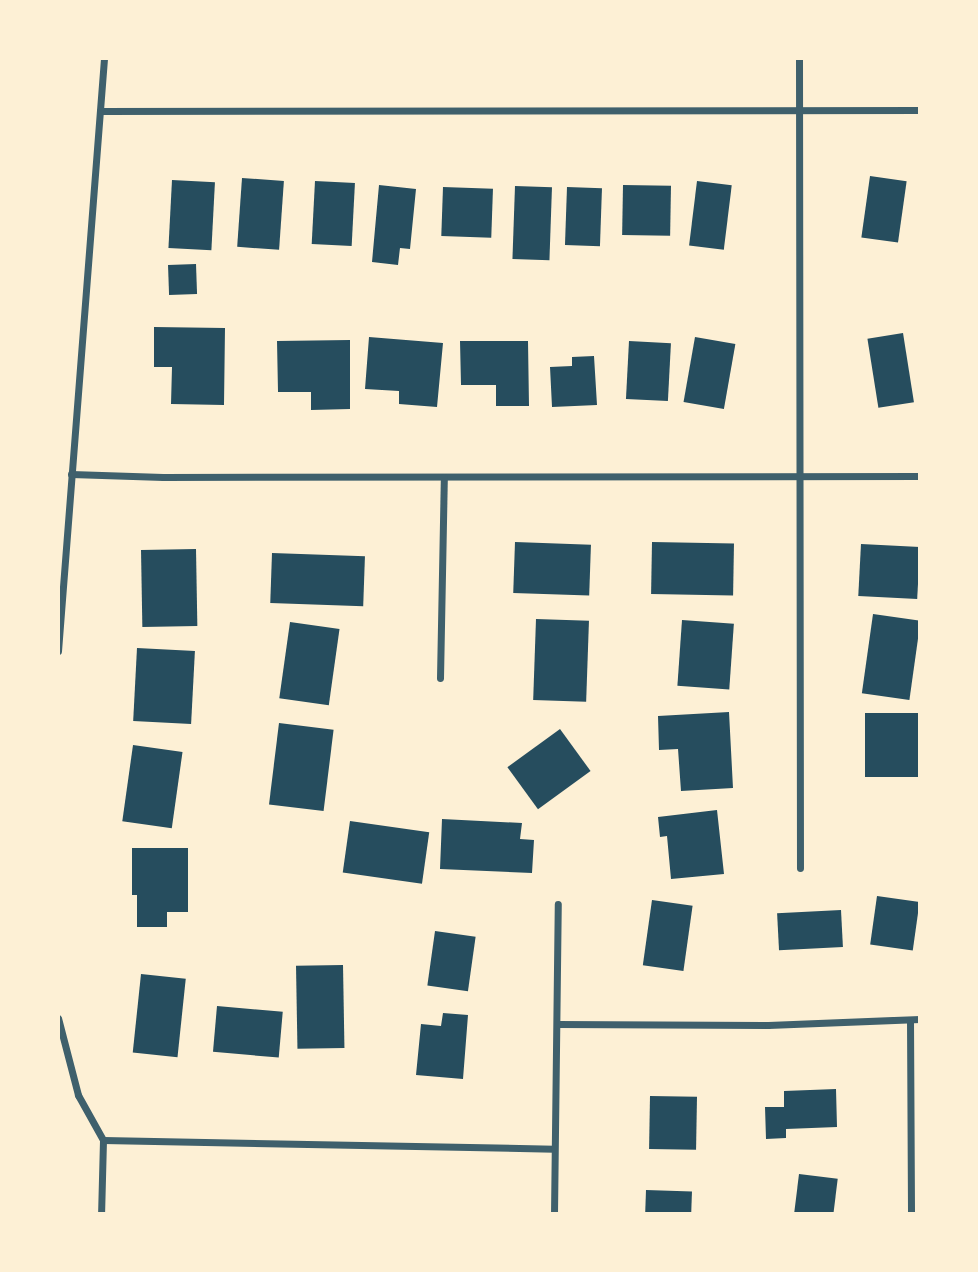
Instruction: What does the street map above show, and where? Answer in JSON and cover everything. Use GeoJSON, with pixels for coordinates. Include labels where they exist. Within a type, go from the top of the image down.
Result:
{"type":"FeatureCollection","features":[{"type":"Feature","properties":{"kind":"street"},"geometry":{"type":"LineString","coordinates":[[58,651],[104,58]]}},
{"type":"Feature","properties":{"kind":"street"},"geometry":{"type":"LineString","coordinates":[[799,58],[800,868]]}},
{"type":"Feature","properties":{"kind":"street"},"geometry":{"type":"LineString","coordinates":[[100,111],[920,110]]}},
{"type":"Feature","properties":{"kind":"street"},"geometry":{"type":"LineString","coordinates":[[71,474],[444,478],[920,477]]}},
{"type":"Feature","properties":{"kind":"street"},"geometry":{"type":"LineString","coordinates":[[440,678],[444,478]]}},
{"type":"Feature","properties":{"kind":"street"},"geometry":{"type":"LineString","coordinates":[[554,1214],[558,904]]}},
{"type":"Feature","properties":{"kind":"street"},"geometry":{"type":"LineString","coordinates":[[58,1018],[78,1095],[103,1140],[101,1214]]}},
{"type":"Feature","properties":{"kind":"street"},"geometry":{"type":"LineString","coordinates":[[557,1024],[768,1025],[920,1019]]}},
{"type":"Feature","properties":{"kind":"street"},"geometry":{"type":"LineString","coordinates":[[911,1020],[911,1214]]}},
{"type":"Feature","properties":{"kind":"street"},"geometry":{"type":"LineString","coordinates":[[103,1140],[554,1149]]}},
{"type":"Feature","properties":{"kind":"building"},"geometry":{"type":"Polygon","coordinates":[[[870,176],[907,181],[898,243],[861,237],[870,176]]]}},
{"type":"Feature","properties":{"kind":"building"},"geometry":{"type":"Polygon","coordinates":[[[242,178],[284,181],[279,250],[237,247],[242,178]]]}},
{"type":"Feature","properties":{"kind":"building"},"geometry":{"type":"Polygon","coordinates":[[[172,180],[215,182],[211,250],[168,248],[172,180]]]}},
{"type":"Feature","properties":{"kind":"building"},"geometry":{"type":"Polygon","coordinates":[[[315,181],[355,183],[352,246],[312,244],[315,181]]]}},
{"type":"Feature","properties":{"kind":"building"},"geometry":{"type":"Polygon","coordinates":[[[697,181],[732,185],[724,250],[689,246],[697,181]]]}},
{"type":"Feature","properties":{"kind":"building"},"geometry":{"type":"Polygon","coordinates":[[[379,185],[416,189],[410,249],[400,248],[398,265],[372,262],[379,185]]]}},
{"type":"Feature","properties":{"kind":"building"},"geometry":{"type":"Polygon","coordinates":[[[623,185],[671,186],[670,236],[622,235],[623,185]]]}},
{"type":"Feature","properties":{"kind":"building"},"geometry":{"type":"Polygon","coordinates":[[[515,186],[552,187],[549,260],[512,259],[515,186]]]}},
{"type":"Feature","properties":{"kind":"building"},"geometry":{"type":"Polygon","coordinates":[[[443,187],[493,189],[491,238],[441,236],[443,187]]]}},
{"type":"Feature","properties":{"kind":"building"},"geometry":{"type":"Polygon","coordinates":[[[567,187],[602,188],[600,246],[565,245],[567,187]]]}},
{"type":"Feature","properties":{"kind":"building"},"geometry":{"type":"Polygon","coordinates":[[[196,264],[197,294],[169,295],[168,265],[196,264]]]}},
{"type":"Feature","properties":{"kind":"building"},"geometry":{"type":"Polygon","coordinates":[[[154,327],[225,328],[224,405],[171,404],[172,367],[154,367],[154,327]]]}},
{"type":"Feature","properties":{"kind":"building"},"geometry":{"type":"Polygon","coordinates":[[[903,333],[914,402],[878,408],[867,339],[903,333]]]}},
{"type":"Feature","properties":{"kind":"building"},"geometry":{"type":"Polygon","coordinates":[[[369,337],[443,343],[437,407],[399,404],[399,391],[365,389],[369,337]]]}},
{"type":"Feature","properties":{"kind":"building"},"geometry":{"type":"Polygon","coordinates":[[[695,337],[735,344],[724,409],[684,402],[695,337]]]}},
{"type":"Feature","properties":{"kind":"building"},"geometry":{"type":"Polygon","coordinates":[[[350,340],[350,409],[311,410],[311,392],[278,392],[277,341],[350,340]]]}},
{"type":"Feature","properties":{"kind":"building"},"geometry":{"type":"Polygon","coordinates":[[[460,341],[528,341],[529,406],[496,406],[496,385],[461,385],[460,341]]]}},
{"type":"Feature","properties":{"kind":"building"},"geometry":{"type":"Polygon","coordinates":[[[629,341],[671,343],[668,401],[626,399],[629,341]]]}},
{"type":"Feature","properties":{"kind":"building"},"geometry":{"type":"Polygon","coordinates":[[[594,356],[597,405],[552,407],[550,367],[572,366],[572,357],[594,356]]]}},
{"type":"Feature","properties":{"kind":"building"},"geometry":{"type":"Polygon","coordinates":[[[515,542],[591,545],[589,596],[513,593],[515,542]]]}},
{"type":"Feature","properties":{"kind":"building"},"geometry":{"type":"Polygon","coordinates":[[[652,542],[734,543],[733,595],[651,594],[652,542]]]}},
{"type":"Feature","properties":{"kind":"building"},"geometry":{"type":"Polygon","coordinates":[[[861,544],[920,547],[917,599],[858,596],[861,544]]]}},
{"type":"Feature","properties":{"kind":"building"},"geometry":{"type":"Polygon","coordinates":[[[196,549],[197,626],[142,627],[141,550],[196,549]]]}},
{"type":"Feature","properties":{"kind":"building"},"geometry":{"type":"Polygon","coordinates":[[[272,553],[365,556],[363,606],[270,603],[272,553]]]}},
{"type":"Feature","properties":{"kind":"building"},"geometry":{"type":"Polygon","coordinates":[[[873,614],[920,621],[909,700],[862,693],[873,614]]]}},
{"type":"Feature","properties":{"kind":"building"},"geometry":{"type":"Polygon","coordinates":[[[536,619],[589,621],[586,702],[533,700],[536,619]]]}},
{"type":"Feature","properties":{"kind":"building"},"geometry":{"type":"Polygon","coordinates":[[[682,620],[734,624],[729,689],[677,686],[682,620]]]}},
{"type":"Feature","properties":{"kind":"building"},"geometry":{"type":"Polygon","coordinates":[[[290,622],[340,629],[329,705],[279,698],[290,622]]]}},
{"type":"Feature","properties":{"kind":"building"},"geometry":{"type":"Polygon","coordinates":[[[137,648],[195,651],[191,724],[133,721],[137,648]]]}},
{"type":"Feature","properties":{"kind":"building"},"geometry":{"type":"Polygon","coordinates":[[[729,712],[733,788],[681,791],[678,749],[659,750],[658,716],[729,712]]]}},
{"type":"Feature","properties":{"kind":"building"},"geometry":{"type":"Polygon","coordinates":[[[865,713],[920,713],[920,777],[865,777],[865,713]]]}},
{"type":"Feature","properties":{"kind":"building"},"geometry":{"type":"Polygon","coordinates":[[[279,723],[334,730],[324,811],[269,804],[279,723]]]}},
{"type":"Feature","properties":{"kind":"building"},"geometry":{"type":"Polygon","coordinates":[[[560,729],[591,771],[538,809],[507,767],[560,729]]]}},
{"type":"Feature","properties":{"kind":"building"},"geometry":{"type":"Polygon","coordinates":[[[133,745],[183,752],[172,828],[122,821],[133,745]]]}},
{"type":"Feature","properties":{"kind":"building"},"geometry":{"type":"Polygon","coordinates":[[[717,810],[724,874],[671,879],[667,836],[660,837],[658,817],[717,810]]]}},
{"type":"Feature","properties":{"kind":"building"},"geometry":{"type":"Polygon","coordinates":[[[442,819],[522,823],[520,839],[534,840],[532,873],[440,869],[442,819]]]}},
{"type":"Feature","properties":{"kind":"building"},"geometry":{"type":"Polygon","coordinates":[[[350,821],[429,832],[422,884],[343,872],[350,821]]]}},
{"type":"Feature","properties":{"kind":"building"},"geometry":{"type":"Polygon","coordinates":[[[132,848],[188,848],[188,912],[167,912],[167,927],[137,927],[137,895],[132,895],[132,848]]]}},
{"type":"Feature","properties":{"kind":"building"},"geometry":{"type":"Polygon","coordinates":[[[877,896],[920,902],[913,951],[870,945],[877,896]]]}},
{"type":"Feature","properties":{"kind":"building"},"geometry":{"type":"Polygon","coordinates":[[[652,900],[693,906],[683,971],[643,965],[652,900]]]}},
{"type":"Feature","properties":{"kind":"building"},"geometry":{"type":"Polygon","coordinates":[[[841,910],[843,947],[779,950],[777,913],[841,910]]]}},
{"type":"Feature","properties":{"kind":"building"},"geometry":{"type":"Polygon","coordinates":[[[435,931],[476,937],[468,991],[427,985],[435,931]]]}},
{"type":"Feature","properties":{"kind":"building"},"geometry":{"type":"Polygon","coordinates":[[[343,965],[344,1048],[297,1049],[296,966],[343,965]]]}},
{"type":"Feature","properties":{"kind":"building"},"geometry":{"type":"Polygon","coordinates":[[[141,974],[186,979],[177,1057],[133,1053],[141,974]]]}},
{"type":"Feature","properties":{"kind":"building"},"geometry":{"type":"Polygon","coordinates":[[[217,1006],[283,1012],[279,1058],[213,1052],[217,1006]]]}},
{"type":"Feature","properties":{"kind":"building"},"geometry":{"type":"Polygon","coordinates":[[[443,1013],[468,1015],[463,1079],[416,1075],[421,1024],[441,1026],[443,1013]]]}},
{"type":"Feature","properties":{"kind":"building"},"geometry":{"type":"Polygon","coordinates":[[[836,1089],[837,1127],[786,1129],[786,1138],[766,1139],[765,1107],[784,1107],[784,1091],[836,1089]]]}},
{"type":"Feature","properties":{"kind":"building"},"geometry":{"type":"Polygon","coordinates":[[[650,1096],[697,1097],[696,1150],[649,1149],[650,1096]]]}},
{"type":"Feature","properties":{"kind":"building"},"geometry":{"type":"Polygon","coordinates":[[[799,1174],[838,1179],[833,1214],[794,1214],[799,1174]]]}},
{"type":"Feature","properties":{"kind":"building"},"geometry":{"type":"Polygon","coordinates":[[[646,1190],[692,1192],[691,1214],[645,1214],[646,1190]]]}}]}
